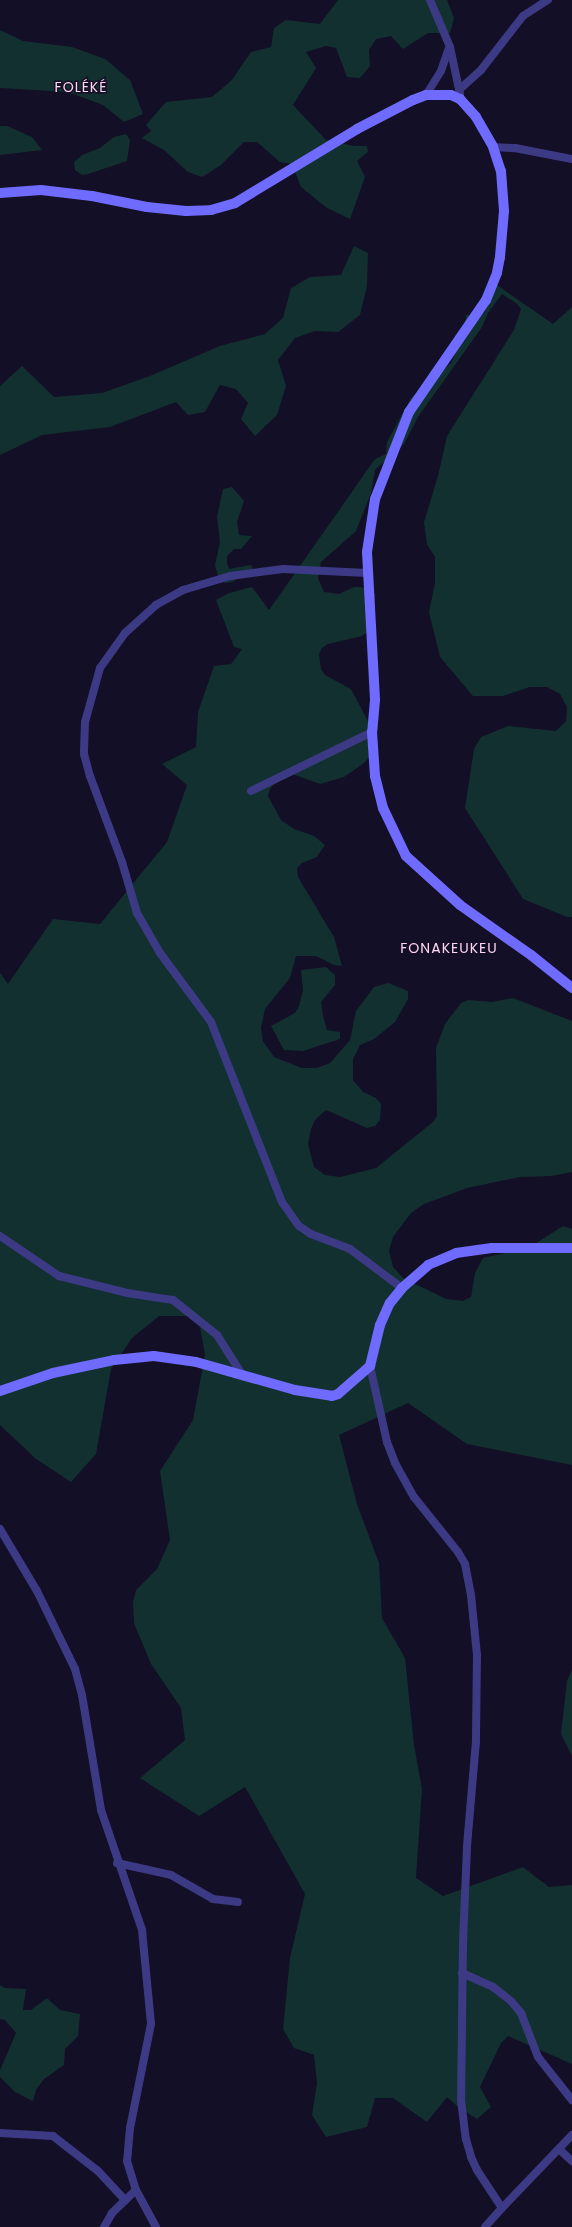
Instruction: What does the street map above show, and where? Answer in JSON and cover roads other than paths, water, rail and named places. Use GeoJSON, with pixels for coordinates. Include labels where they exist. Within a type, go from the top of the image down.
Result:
{"type":"FeatureCollection","features":[{"type":"Feature","properties":{"kind":"street"},"geometry":{"type":"LineString","coordinates":[[430,0],[450,47],[460,94],[476,117],[493,147],[501,171],[504,211],[497,273],[486,300],[421,393],[401,427],[375,499],[368,536],[367,573],[375,700],[372,732],[378,791],[389,825],[406,856],[460,905],[572,988]]}},
{"type":"Feature","properties":{"kind":"street"},"geometry":{"type":"LineString","coordinates":[[0,193],[41,190],[165,209],[198,211],[222,208],[235,203],[357,129],[426,95],[460,94],[481,70],[523,16],[548,0]]}},
{"type":"Feature","properties":{"kind":"street"},"geometry":{"type":"LineString","coordinates":[[426,95],[441,71],[450,47]]}},
{"type":"Feature","properties":{"kind":"street"},"geometry":{"type":"LineString","coordinates":[[493,147],[515,148],[572,159]]}},
{"type":"Feature","properties":{"kind":"street"},"geometry":{"type":"LineString","coordinates":[[367,573],[282,569],[230,576],[183,590],[156,605],[125,633],[100,668],[86,722],[84,754],[90,776],[122,862],[137,913],[160,953],[211,1022],[282,1202],[299,1226],[311,1234],[350,1249],[402,1288]]}},
{"type":"Feature","properties":{"kind":"street"},"geometry":{"type":"LineString","coordinates":[[251,791],[372,732]]}},
{"type":"Feature","properties":{"kind":"street"},"geometry":{"type":"LineString","coordinates":[[0,1236],[59,1276],[127,1294],[173,1300],[217,1335],[243,1376]]}},
{"type":"Feature","properties":{"kind":"street"},"geometry":{"type":"LineString","coordinates":[[502,2208],[477,2170],[464,2127],[461,2092],[462,1973],[467,1846],[476,1741],[477,1655],[471,1595],[465,1564],[458,1552],[414,1497],[395,1463],[386,1442],[370,1366],[380,1325],[390,1303],[402,1288],[428,1265],[456,1252],[492,1248],[572,1248]]}},
{"type":"Feature","properties":{"kind":"street"},"geometry":{"type":"LineString","coordinates":[[0,1391],[53,1373],[114,1360],[154,1356],[196,1362],[295,1390],[332,1396],[370,1366]]}},
{"type":"Feature","properties":{"kind":"street"},"geometry":{"type":"LineString","coordinates":[[0,1529],[37,1591],[75,1670],[82,1696],[97,1794],[117,1864],[143,1935],[151,2017],[150,2030],[127,2152],[129,2171],[136,2190],[156,2227]]}},
{"type":"Feature","properties":{"kind":"street"},"geometry":{"type":"LineString","coordinates":[[117,1864],[172,1875],[213,1898],[238,1902]]}},
{"type":"Feature","properties":{"kind":"street"},"geometry":{"type":"LineString","coordinates":[[462,1973],[493,1987],[511,2001],[521,2013],[538,2056],[572,2100]]}},
{"type":"Feature","properties":{"kind":"street"},"geometry":{"type":"LineString","coordinates":[[0,2132],[53,2136],[98,2171],[125,2200]]}},
{"type":"Feature","properties":{"kind":"street"},"geometry":{"type":"LineString","coordinates":[[485,2227],[572,2135]]}},
{"type":"Feature","properties":{"kind":"street"},"geometry":{"type":"LineString","coordinates":[[559,2149],[572,2161]]}},
{"type":"Feature","properties":{"kind":"street"},"geometry":{"type":"LineString","coordinates":[[104,2227],[125,2200],[136,2190]]}},
{"type":"Feature","properties":{"kind":"district","name":"FOLÉKÉ"},"geometry":{"type":"Point","coordinates":[81,87]}},
{"type":"Feature","properties":{"kind":"district","name":"FONAKEUKEU"},"geometry":{"type":"Point","coordinates":[449,948]}}]}
